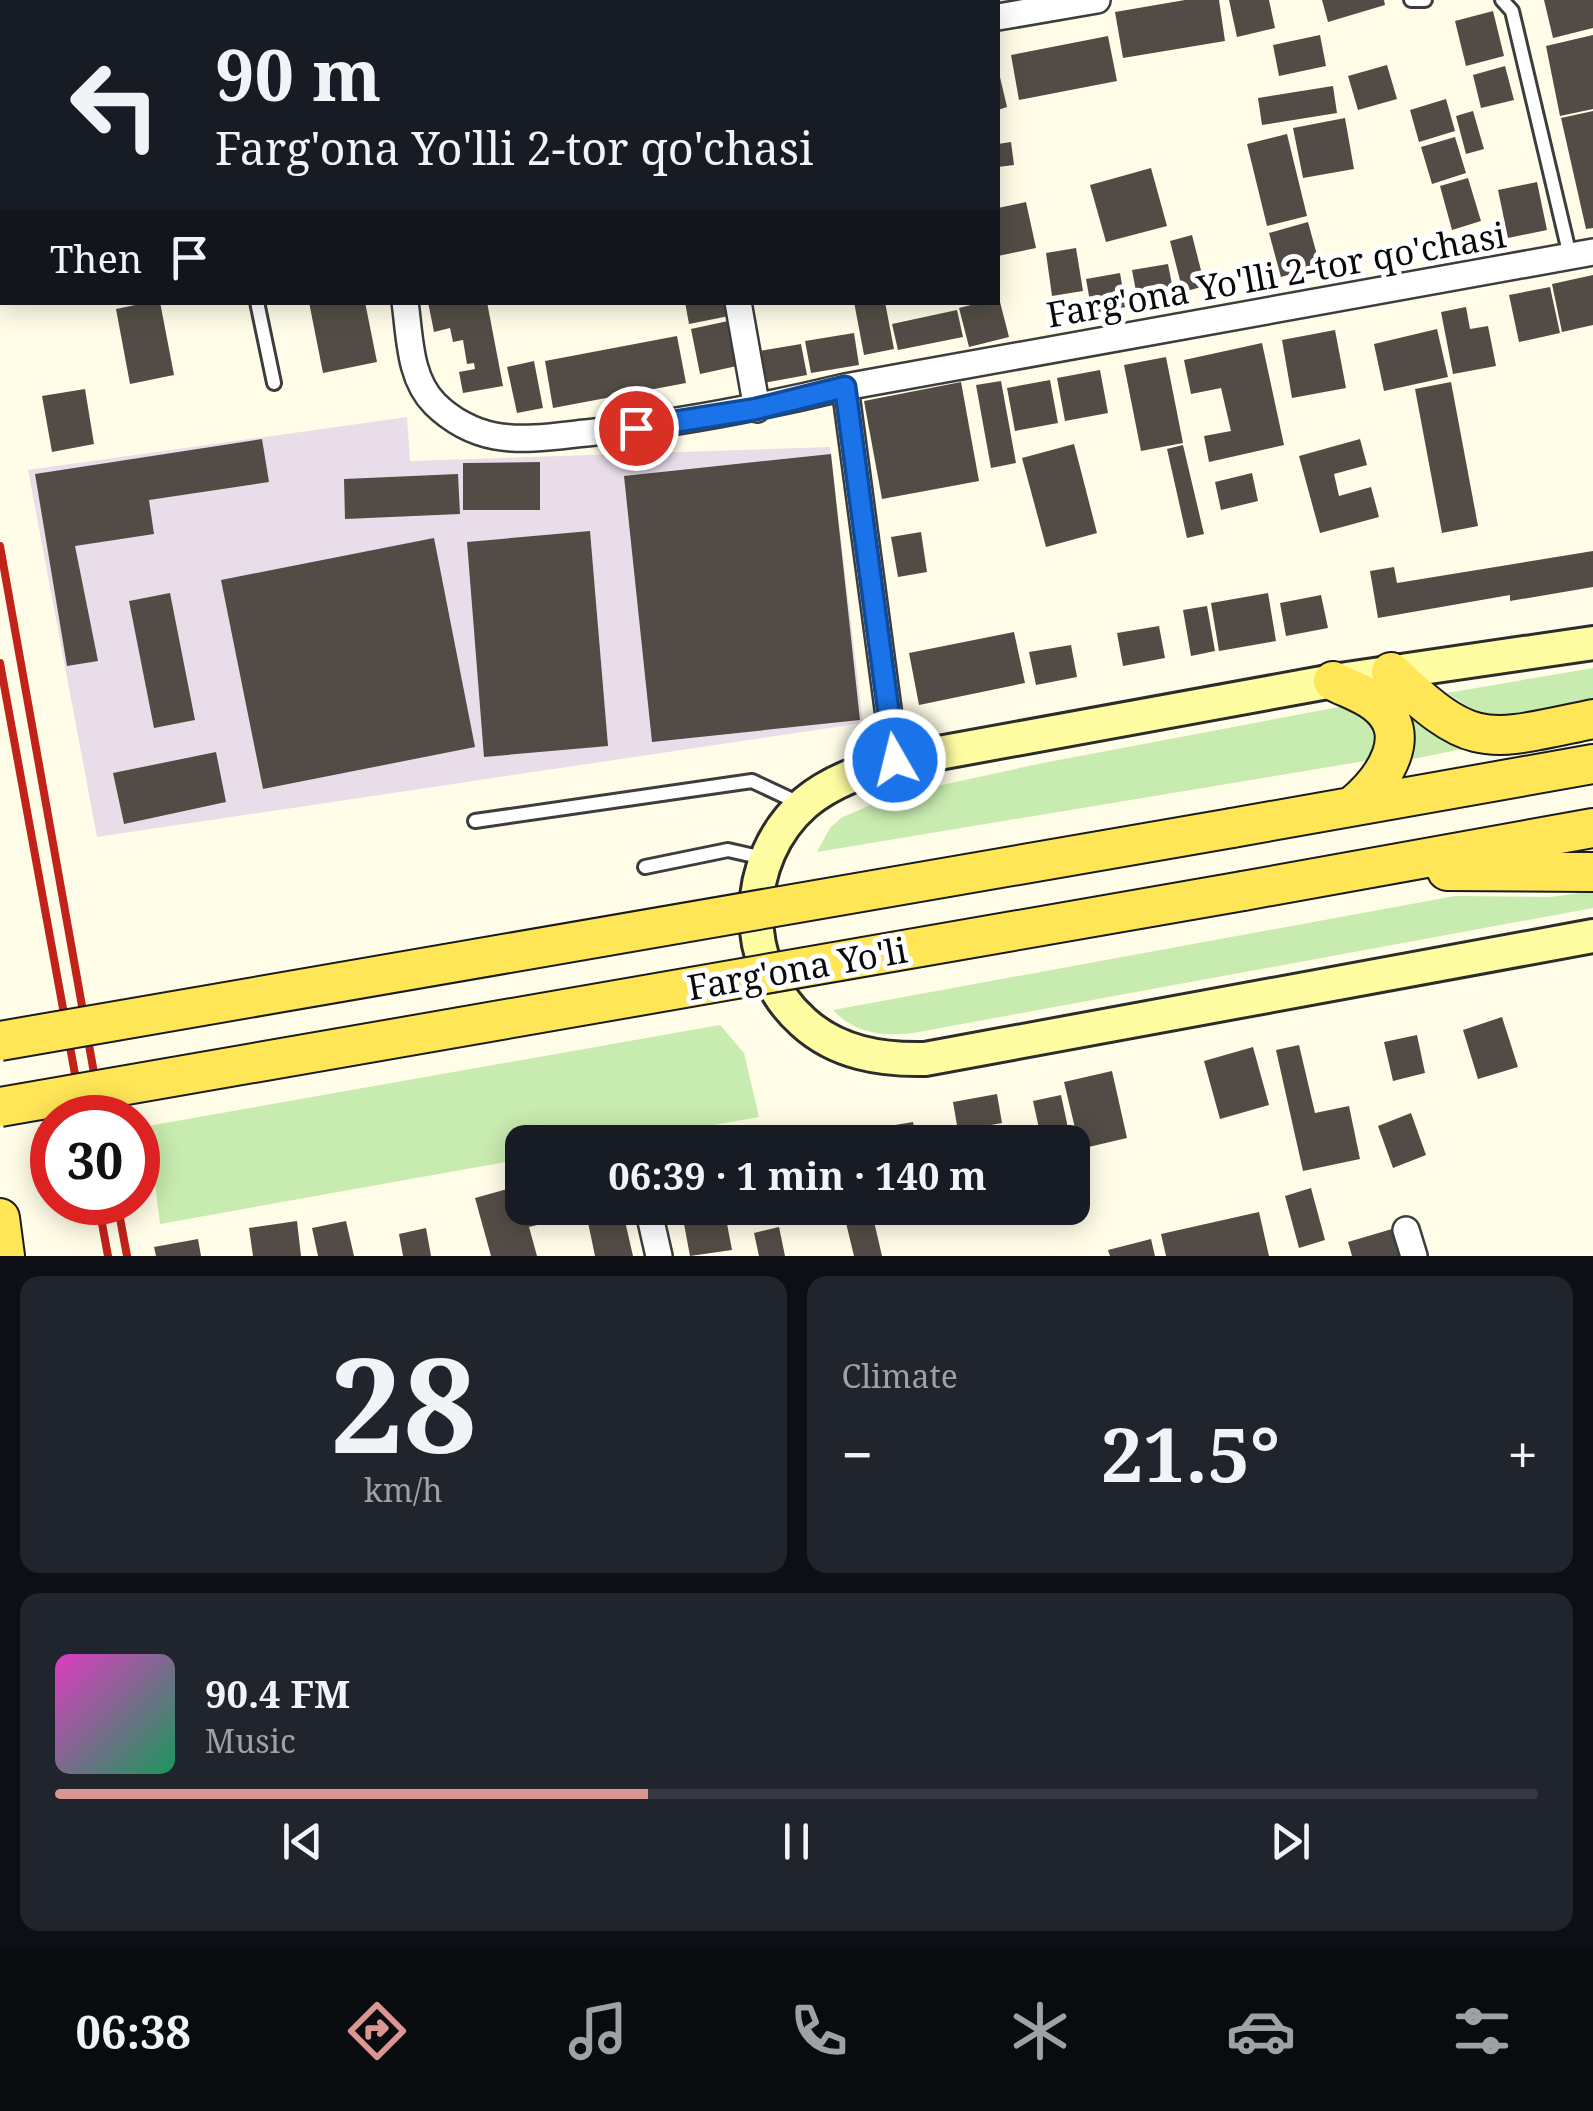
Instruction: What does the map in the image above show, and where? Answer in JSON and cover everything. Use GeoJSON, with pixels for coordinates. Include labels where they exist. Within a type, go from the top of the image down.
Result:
{"type":"FeatureCollection","features":[{"type":"Feature","properties":{"kind":"main road"},"geometry":{"type":"LineString","coordinates":[[1439,664],[1593,630]]}},
{"type":"Feature","properties":{"kind":"main road"},"geometry":{"type":"LineString","coordinates":[[1593,642],[1333,681],[895,760],[840,781],[803,805],[776,839],[766,859],[755,902],[758,946],[775,987],[802,1022],[850,1050],[881,1058],[925,1059],[1593,936]]}},
{"type":"Feature","properties":{"kind":"main road"},"geometry":{"type":"LineString","coordinates":[[1392,672],[1430,709],[1462,729],[1482,736],[1511,736],[1593,719]]}},
{"type":"Feature","properties":{"kind":"main road"},"geometry":{"type":"LineString","coordinates":[[1333,681],[1379,705],[1395,733],[1384,774],[1355,804]]}},
{"type":"Feature","properties":{"kind":"main road","name":"Farg'ona Yo'li"},"geometry":{"type":"LineString","coordinates":[[0,1041],[1593,764]]}},
{"type":"Feature","properties":{"kind":"main road","name":"Farg'ona Yo'li"},"geometry":{"type":"LineString","coordinates":[[0,1107],[1593,828]]}},
{"type":"Feature","properties":{"kind":"main road"},"geometry":{"type":"LineString","coordinates":[[1350,870],[1593,872]]}},
{"type":"Feature","properties":{"kind":"main road"},"geometry":{"type":"LineString","coordinates":[[0,1218],[5,1256]]}},
{"type":"Feature","properties":{"kind":"street"},"geometry":{"type":"LineString","coordinates":[[1000,17],[1097,0]]}},
{"type":"Feature","properties":{"kind":"street","name":"Farg'ona Yo'lli 2-tor qo'chasi"},"geometry":{"type":"LineString","coordinates":[[404,305],[413,362],[434,403],[461,423],[494,436],[570,434],[756,409],[845,387],[1581,254]]}},
{"type":"Feature","properties":{"kind":"street"},"geometry":{"type":"LineString","coordinates":[[739,305],[756,409]]}},
{"type":"Feature","properties":{"kind":"street"},"geometry":{"type":"LineString","coordinates":[[845,387],[895,760]]}},
{"type":"Feature","properties":{"kind":"street"},"geometry":{"type":"LineString","coordinates":[[652,1225],[660,1256]]}},
{"type":"Feature","properties":{"kind":"street"},"geometry":{"type":"LineString","coordinates":[[1406,1230],[1414,1256]]}},
{"type":"Feature","properties":{"kind":"lane"},"geometry":{"type":"LineString","coordinates":[[1411,0],[1425,0]]}},
{"type":"Feature","properties":{"kind":"lane"},"geometry":{"type":"LineString","coordinates":[[1502,0],[1512,10],[1581,254]]}},
{"type":"Feature","properties":{"kind":"lane"},"geometry":{"type":"LineString","coordinates":[[258,305],[274,383]]}},
{"type":"Feature","properties":{"kind":"lane"},"geometry":{"type":"LineString","coordinates":[[476,821],[752,781],[803,805]]}},
{"type":"Feature","properties":{"kind":"lane"},"geometry":{"type":"LineString","coordinates":[[646,867],[728,850],[766,859]]}},
{"type":"Feature","properties":{"kind":"shaded area"},"geometry":{"type":"Polygon","coordinates":[[[1000,0],[1033,0],[1000,6],[1000,0]]]}},
{"type":"Feature","properties":{"kind":"shaded area"},"geometry":{"type":"Polygon","coordinates":[[[407,417],[410,461],[830,447],[863,723],[97,837],[28,470],[407,417]]]}},
{"type":"Feature","properties":{"kind":"green space"},"geometry":{"type":"Polygon","coordinates":[[[1593,668],[1593,706],[1519,719],[1479,714],[1447,693],[1593,668]]]}},
{"type":"Feature","properties":{"kind":"green space"},"geometry":{"type":"Polygon","coordinates":[[[1399,697],[1482,745],[1403,761],[1399,697]]]}},
{"type":"Feature","properties":{"kind":"green space"},"geometry":{"type":"Polygon","coordinates":[[[1344,706],[1378,720],[1377,759],[817,852],[830,828],[841,818],[891,796],[1344,706]]]}},
{"type":"Feature","properties":{"kind":"green space"},"geometry":{"type":"Polygon","coordinates":[[[1593,891],[1593,908],[913,1033],[870,1032],[850,1024],[833,1010],[1455,896],[1551,897],[1593,891]]]}},
{"type":"Feature","properties":{"kind":"green space"},"geometry":{"type":"Polygon","coordinates":[[[720,1025],[744,1053],[759,1117],[713,1125],[505,1125],[505,1162],[160,1224],[160,1124],[720,1025]]]}},
{"type":"Feature","properties":{"kind":"building"},"geometry":{"type":"Polygon","coordinates":[[[1185,0],[1219,0],[1225,41],[1123,58],[1115,12],[1185,0]]]}},
{"type":"Feature","properties":{"kind":"building"},"geometry":{"type":"Polygon","coordinates":[[[1229,0],[1269,0],[1275,28],[1237,37],[1229,0]]]}},
{"type":"Feature","properties":{"kind":"building"},"geometry":{"type":"Polygon","coordinates":[[[1322,0],[1384,0],[1385,5],[1328,22],[1322,0]]]}},
{"type":"Feature","properties":{"kind":"building"},"geometry":{"type":"Polygon","coordinates":[[[1544,0],[1593,0],[1593,28],[1553,38],[1544,0]]]}},
{"type":"Feature","properties":{"kind":"building"},"geometry":{"type":"Polygon","coordinates":[[[1493,11],[1504,56],[1466,66],[1455,21],[1493,11]]]}},
{"type":"Feature","properties":{"kind":"building"},"geometry":{"type":"Polygon","coordinates":[[[1320,35],[1326,66],[1279,76],[1273,45],[1320,35]]]}},
{"type":"Feature","properties":{"kind":"building"},"geometry":{"type":"Polygon","coordinates":[[[1593,35],[1593,109],[1560,116],[1546,46],[1593,35]]]}},
{"type":"Feature","properties":{"kind":"building"},"geometry":{"type":"Polygon","coordinates":[[[1108,36],[1117,81],[1019,100],[1011,55],[1108,36]]]}},
{"type":"Feature","properties":{"kind":"building"},"geometry":{"type":"Polygon","coordinates":[[[1387,65],[1397,99],[1358,110],[1348,76],[1387,65]]]}},
{"type":"Feature","properties":{"kind":"building"},"geometry":{"type":"Polygon","coordinates":[[[1505,66],[1514,100],[1481,108],[1473,75],[1505,66]]]}},
{"type":"Feature","properties":{"kind":"building"},"geometry":{"type":"Polygon","coordinates":[[[1000,77],[1007,107],[1000,109],[1000,77]]]}},
{"type":"Feature","properties":{"kind":"building"},"geometry":{"type":"Polygon","coordinates":[[[1333,86],[1337,113],[1262,125],[1258,98],[1333,86]]]}},
{"type":"Feature","properties":{"kind":"building"},"geometry":{"type":"Polygon","coordinates":[[[1446,99],[1455,131],[1419,142],[1410,110],[1446,99]]]}},
{"type":"Feature","properties":{"kind":"building"},"geometry":{"type":"Polygon","coordinates":[[[1473,111],[1484,149],[1466,154],[1456,116],[1473,111]]]}},
{"type":"Feature","properties":{"kind":"building"},"geometry":{"type":"Polygon","coordinates":[[[1593,111],[1593,228],[1586,229],[1561,118],[1593,111]]]}},
{"type":"Feature","properties":{"kind":"building"},"geometry":{"type":"Polygon","coordinates":[[[1345,118],[1354,169],[1303,178],[1293,128],[1345,118]]]}},
{"type":"Feature","properties":{"kind":"building"},"geometry":{"type":"Polygon","coordinates":[[[1287,134],[1307,216],[1267,226],[1247,144],[1287,134]]]}},
{"type":"Feature","properties":{"kind":"building"},"geometry":{"type":"Polygon","coordinates":[[[1455,137],[1466,173],[1432,184],[1421,147],[1455,137]]]}},
{"type":"Feature","properties":{"kind":"building"},"geometry":{"type":"Polygon","coordinates":[[[1011,142],[1014,165],[1000,167],[1000,144],[1011,142]]]}},
{"type":"Feature","properties":{"kind":"building"},"geometry":{"type":"Polygon","coordinates":[[[1151,168],[1167,226],[1106,242],[1090,185],[1151,168]]]}},
{"type":"Feature","properties":{"kind":"building"},"geometry":{"type":"Polygon","coordinates":[[[1468,178],[1481,221],[1452,230],[1440,186],[1468,178]]]}},
{"type":"Feature","properties":{"kind":"building"},"geometry":{"type":"Polygon","coordinates":[[[1537,182],[1547,230],[1508,238],[1498,190],[1537,182]]]}},
{"type":"Feature","properties":{"kind":"building"},"geometry":{"type":"Polygon","coordinates":[[[1026,202],[1036,248],[1000,256],[1000,208],[1026,202]]]}},
{"type":"Feature","properties":{"kind":"building"},"geometry":{"type":"Polygon","coordinates":[[[1308,222],[1320,266],[1281,277],[1269,233],[1308,222]]]}},
{"type":"Feature","properties":{"kind":"building"},"geometry":{"type":"Polygon","coordinates":[[[1192,235],[1205,286],[1183,292],[1170,241],[1192,235]]]}},
{"type":"Feature","properties":{"kind":"building"},"geometry":{"type":"Polygon","coordinates":[[[1076,248],[1083,291],[1052,296],[1046,253],[1076,248]]]}},
{"type":"Feature","properties":{"kind":"building"},"geometry":{"type":"Polygon","coordinates":[[[1168,264],[1175,300],[1139,307],[1132,270],[1168,264]]]}},
{"type":"Feature","properties":{"kind":"building"},"geometry":{"type":"Polygon","coordinates":[[[1120,273],[1126,307],[1092,313],[1086,279],[1120,273]]]}},
{"type":"Feature","properties":{"kind":"building"},"geometry":{"type":"Polygon","coordinates":[[[1593,275],[1593,325],[1562,332],[1552,284],[1593,275]]]}},
{"type":"Feature","properties":{"kind":"building"},"geometry":{"type":"Polygon","coordinates":[[[1550,287],[1560,333],[1519,342],[1509,295],[1550,287]]]}},
{"type":"Feature","properties":{"kind":"building"},"geometry":{"type":"Polygon","coordinates":[[[1000,302],[1009,337],[969,347],[959,308],[1000,302]]]}},
{"type":"Feature","properties":{"kind":"building"},"geometry":{"type":"Polygon","coordinates":[[[161,305],[174,375],[130,384],[116,309],[161,305]]]}},
{"type":"Feature","properties":{"kind":"building"},"geometry":{"type":"Polygon","coordinates":[[[310,305],[366,305],[377,362],[323,373],[310,305]]]}},
{"type":"Feature","properties":{"kind":"building"},"geometry":{"type":"Polygon","coordinates":[[[429,305],[488,305],[503,386],[463,393],[459,372],[475,369],[474,363],[467,364],[463,340],[453,342],[450,328],[434,332],[429,305]]]}},
{"type":"Feature","properties":{"kind":"building"},"geometry":{"type":"Polygon","coordinates":[[[686,305],[727,305],[729,316],[689,324],[686,305]]]}},
{"type":"Feature","properties":{"kind":"building"},"geometry":{"type":"Polygon","coordinates":[[[855,305],[886,305],[894,349],[864,355],[855,305]]]}},
{"type":"Feature","properties":{"kind":"building"},"geometry":{"type":"Polygon","coordinates":[[[1466,307],[1470,329],[1488,326],[1496,366],[1453,374],[1441,312],[1466,307]]]}},
{"type":"Feature","properties":{"kind":"building"},"geometry":{"type":"Polygon","coordinates":[[[957,310],[963,337],[898,350],[892,324],[957,310]]]}},
{"type":"Feature","properties":{"kind":"building"},"geometry":{"type":"Polygon","coordinates":[[[728,321],[737,366],[700,374],[691,329],[728,321]]]}},
{"type":"Feature","properties":{"kind":"building"},"geometry":{"type":"Polygon","coordinates":[[[1437,329],[1448,377],[1384,391],[1374,344],[1437,329]]]}},
{"type":"Feature","properties":{"kind":"building"},"geometry":{"type":"Polygon","coordinates":[[[1335,330],[1346,388],[1292,398],[1282,340],[1335,330]]]}},
{"type":"Feature","properties":{"kind":"building"},"geometry":{"type":"Polygon","coordinates":[[[854,333],[859,365],[811,373],[805,341],[854,333]]]}},
{"type":"Feature","properties":{"kind":"building"},"geometry":{"type":"Polygon","coordinates":[[[677,336],[686,383],[553,408],[545,361],[677,336]]]}},
{"type":"Feature","properties":{"kind":"building"},"geometry":{"type":"Polygon","coordinates":[[[1262,343],[1284,445],[1209,462],[1204,436],[1231,431],[1221,388],[1191,394],[1184,360],[1262,343]]]}},
{"type":"Feature","properties":{"kind":"building"},"geometry":{"type":"Polygon","coordinates":[[[801,344],[807,375],[758,384],[753,352],[801,344]]]}},
{"type":"Feature","properties":{"kind":"building"},"geometry":{"type":"Polygon","coordinates":[[[1166,357],[1183,443],[1141,451],[1124,365],[1166,357]]]}},
{"type":"Feature","properties":{"kind":"building"},"geometry":{"type":"Polygon","coordinates":[[[534,361],[543,408],[517,413],[507,367],[534,361]]]}},
{"type":"Feature","properties":{"kind":"building"},"geometry":{"type":"Polygon","coordinates":[[[1100,370],[1108,413],[1065,421],[1057,378],[1100,370]]]}},
{"type":"Feature","properties":{"kind":"building"},"geometry":{"type":"Polygon","coordinates":[[[1050,380],[1058,423],[1015,431],[1007,388],[1050,380]]]}},
{"type":"Feature","properties":{"kind":"building"},"geometry":{"type":"Polygon","coordinates":[[[1001,381],[1016,463],[991,468],[976,385],[1001,381]]]}},
{"type":"Feature","properties":{"kind":"building"},"geometry":{"type":"Polygon","coordinates":[[[961,382],[979,481],[882,499],[864,401],[961,382]]]}},
{"type":"Feature","properties":{"kind":"building"},"geometry":{"type":"Polygon","coordinates":[[[1451,382],[1478,526],[1442,533],[1415,389],[1451,382]]]}},
{"type":"Feature","properties":{"kind":"building"},"geometry":{"type":"Polygon","coordinates":[[[85,389],[94,444],[52,452],[42,396],[85,389]]]}},
{"type":"Feature","properties":{"kind":"building"},"geometry":{"type":"Polygon","coordinates":[[[262,439],[269,482],[149,500],[154,534],[75,546],[98,661],[67,666],[35,474],[262,439]]]}},
{"type":"Feature","properties":{"kind":"building"},"geometry":{"type":"Polygon","coordinates":[[[1360,439],[1367,465],[1334,474],[1339,496],[1371,487],[1379,517],[1320,533],[1299,456],[1360,439]]]}},
{"type":"Feature","properties":{"kind":"building"},"geometry":{"type":"Polygon","coordinates":[[[1074,444],[1097,533],[1046,547],[1022,458],[1074,444]]]}},
{"type":"Feature","properties":{"kind":"building"},"geometry":{"type":"Polygon","coordinates":[[[1183,445],[1204,534],[1187,538],[1167,449],[1183,445]]]}},
{"type":"Feature","properties":{"kind":"building"},"geometry":{"type":"Polygon","coordinates":[[[831,454],[860,720],[652,742],[624,476],[831,454]]]}},
{"type":"Feature","properties":{"kind":"building"},"geometry":{"type":"Polygon","coordinates":[[[540,462],[540,510],[463,510],[463,463],[540,462]]]}},
{"type":"Feature","properties":{"kind":"building"},"geometry":{"type":"Polygon","coordinates":[[[1252,473],[1258,501],[1221,510],[1215,482],[1252,473]]]}},
{"type":"Feature","properties":{"kind":"building"},"geometry":{"type":"Polygon","coordinates":[[[458,474],[460,514],[345,519],[344,479],[458,474]]]}},
{"type":"Feature","properties":{"kind":"building"},"geometry":{"type":"Polygon","coordinates":[[[590,531],[608,746],[484,757],[467,542],[590,531]]]}},
{"type":"Feature","properties":{"kind":"building"},"geometry":{"type":"Polygon","coordinates":[[[921,532],[927,572],[898,577],[891,537],[921,532]]]}},
{"type":"Feature","properties":{"kind":"building"},"geometry":{"type":"Polygon","coordinates":[[[434,538],[475,747],[263,789],[221,580],[434,538]]]}},
{"type":"Feature","properties":{"kind":"building"},"geometry":{"type":"Polygon","coordinates":[[[1593,551],[1593,587],[1510,601],[1510,595],[1378,618],[1370,571],[1394,567],[1397,583],[1593,551]]]}},
{"type":"Feature","properties":{"kind":"building"},"geometry":{"type":"Polygon","coordinates":[[[170,593],[195,720],[154,728],[129,601],[170,593]]]}},
{"type":"Feature","properties":{"kind":"building"},"geometry":{"type":"Polygon","coordinates":[[[1268,593],[1276,641],[1219,651],[1211,603],[1268,593]]]}},
{"type":"Feature","properties":{"kind":"building"},"geometry":{"type":"Polygon","coordinates":[[[1321,595],[1328,628],[1286,636],[1280,603],[1321,595]]]}},
{"type":"Feature","properties":{"kind":"building"},"geometry":{"type":"Polygon","coordinates":[[[1207,606],[1215,651],[1191,656],[1183,610],[1207,606]]]}},
{"type":"Feature","properties":{"kind":"building"},"geometry":{"type":"Polygon","coordinates":[[[1159,626],[1165,658],[1123,666],[1117,633],[1159,626]]]}},
{"type":"Feature","properties":{"kind":"building"},"geometry":{"type":"Polygon","coordinates":[[[1014,632],[1025,683],[919,705],[909,653],[1014,632]]]}},
{"type":"Feature","properties":{"kind":"building"},"geometry":{"type":"Polygon","coordinates":[[[1071,645],[1077,677],[1036,685],[1029,652],[1071,645]]]}},
{"type":"Feature","properties":{"kind":"building"},"geometry":{"type":"Polygon","coordinates":[[[216,752],[226,802],[124,824],[113,773],[216,752]]]}},
{"type":"Feature","properties":{"kind":"building"},"geometry":{"type":"Polygon","coordinates":[[[1502,1017],[1518,1067],[1478,1079],[1463,1030],[1502,1017]]]}},
{"type":"Feature","properties":{"kind":"building"},"geometry":{"type":"Polygon","coordinates":[[[1417,1035],[1425,1073],[1393,1081],[1384,1042],[1417,1035]]]}},
{"type":"Feature","properties":{"kind":"building"},"geometry":{"type":"Polygon","coordinates":[[[1299,1045],[1315,1113],[1349,1106],[1360,1159],[1303,1171],[1276,1050],[1299,1045]]]}},
{"type":"Feature","properties":{"kind":"building"},"geometry":{"type":"Polygon","coordinates":[[[1253,1047],[1269,1105],[1220,1119],[1204,1061],[1253,1047]]]}},
{"type":"Feature","properties":{"kind":"building"},"geometry":{"type":"Polygon","coordinates":[[[1112,1071],[1127,1138],[1090,1147],[1090,1125],[1074,1125],[1064,1082],[1112,1071]]]}},
{"type":"Feature","properties":{"kind":"building"},"geometry":{"type":"Polygon","coordinates":[[[997,1094],[1002,1123],[957,1125],[953,1102],[997,1094]]]}},
{"type":"Feature","properties":{"kind":"building"},"geometry":{"type":"Polygon","coordinates":[[[1061,1095],[1067,1125],[1038,1125],[1033,1101],[1061,1095]]]}},
{"type":"Feature","properties":{"kind":"building"},"geometry":{"type":"Polygon","coordinates":[[[1411,1113],[1426,1155],[1393,1168],[1378,1126],[1411,1113]]]}},
{"type":"Feature","properties":{"kind":"building"},"geometry":{"type":"Polygon","coordinates":[[[1311,1188],[1325,1240],[1299,1248],[1285,1196],[1311,1188]]]}},
{"type":"Feature","properties":{"kind":"building"},"geometry":{"type":"Polygon","coordinates":[[[505,1190],[505,1225],[537,1225],[529,1227],[537,1256],[491,1256],[475,1198],[505,1190]]]}},
{"type":"Feature","properties":{"kind":"building"},"geometry":{"type":"Polygon","coordinates":[[[1259,1212],[1269,1256],[1166,1256],[1161,1234],[1259,1212]]]}},
{"type":"Feature","properties":{"kind":"building"},"geometry":{"type":"Polygon","coordinates":[[[297,1221],[301,1256],[253,1256],[249,1228],[297,1221]]]}},
{"type":"Feature","properties":{"kind":"building"},"geometry":{"type":"Polygon","coordinates":[[[346,1221],[354,1256],[318,1256],[312,1228],[346,1221]]]}},
{"type":"Feature","properties":{"kind":"building"},"geometry":{"type":"Polygon","coordinates":[[[589,1225],[626,1225],[633,1256],[595,1256],[589,1225]]]}},
{"type":"Feature","properties":{"kind":"building"},"geometry":{"type":"Polygon","coordinates":[[[684,1225],[727,1225],[732,1250],[690,1256],[684,1225]]]}},
{"type":"Feature","properties":{"kind":"building"},"geometry":{"type":"Polygon","coordinates":[[[846,1225],[875,1225],[882,1256],[854,1256],[846,1225]]]}},
{"type":"Feature","properties":{"kind":"building"},"geometry":{"type":"Polygon","coordinates":[[[779,1227],[785,1256],[759,1256],[754,1233],[779,1227]]]}},
{"type":"Feature","properties":{"kind":"building"},"geometry":{"type":"Polygon","coordinates":[[[426,1228],[431,1256],[403,1256],[399,1234],[426,1228]]]}},
{"type":"Feature","properties":{"kind":"building"},"geometry":{"type":"Polygon","coordinates":[[[1392,1229],[1400,1256],[1352,1256],[1348,1242],[1392,1229]]]}},
{"type":"Feature","properties":{"kind":"building"},"geometry":{"type":"Polygon","coordinates":[[[198,1239],[201,1256],[156,1256],[154,1247],[198,1239]]]}},
{"type":"Feature","properties":{"kind":"building"},"geometry":{"type":"Polygon","coordinates":[[[1151,1239],[1155,1256],[1110,1256],[1108,1250],[1151,1239]]]}},
{"type":"Feature","properties":{"kind":"railway"},"geometry":{"type":"LineString","coordinates":[[0,546],[98,1095]]}},
{"type":"Feature","properties":{"kind":"railway"},"geometry":{"type":"LineString","coordinates":[[0,663],[79,1095]]}},
{"type":"Feature","properties":{"kind":"railway"},"geometry":{"type":"LineString","coordinates":[[102,1225],[108,1256]]}},
{"type":"Feature","properties":{"kind":"railway"},"geometry":{"type":"LineString","coordinates":[[121,1225],[127,1256]]}},
{"type":"Feature","properties":{"kind":"route"},"geometry":{"type":"LineString","coordinates":[[636,428],[756,409],[845,387],[895,760]]}}]}
